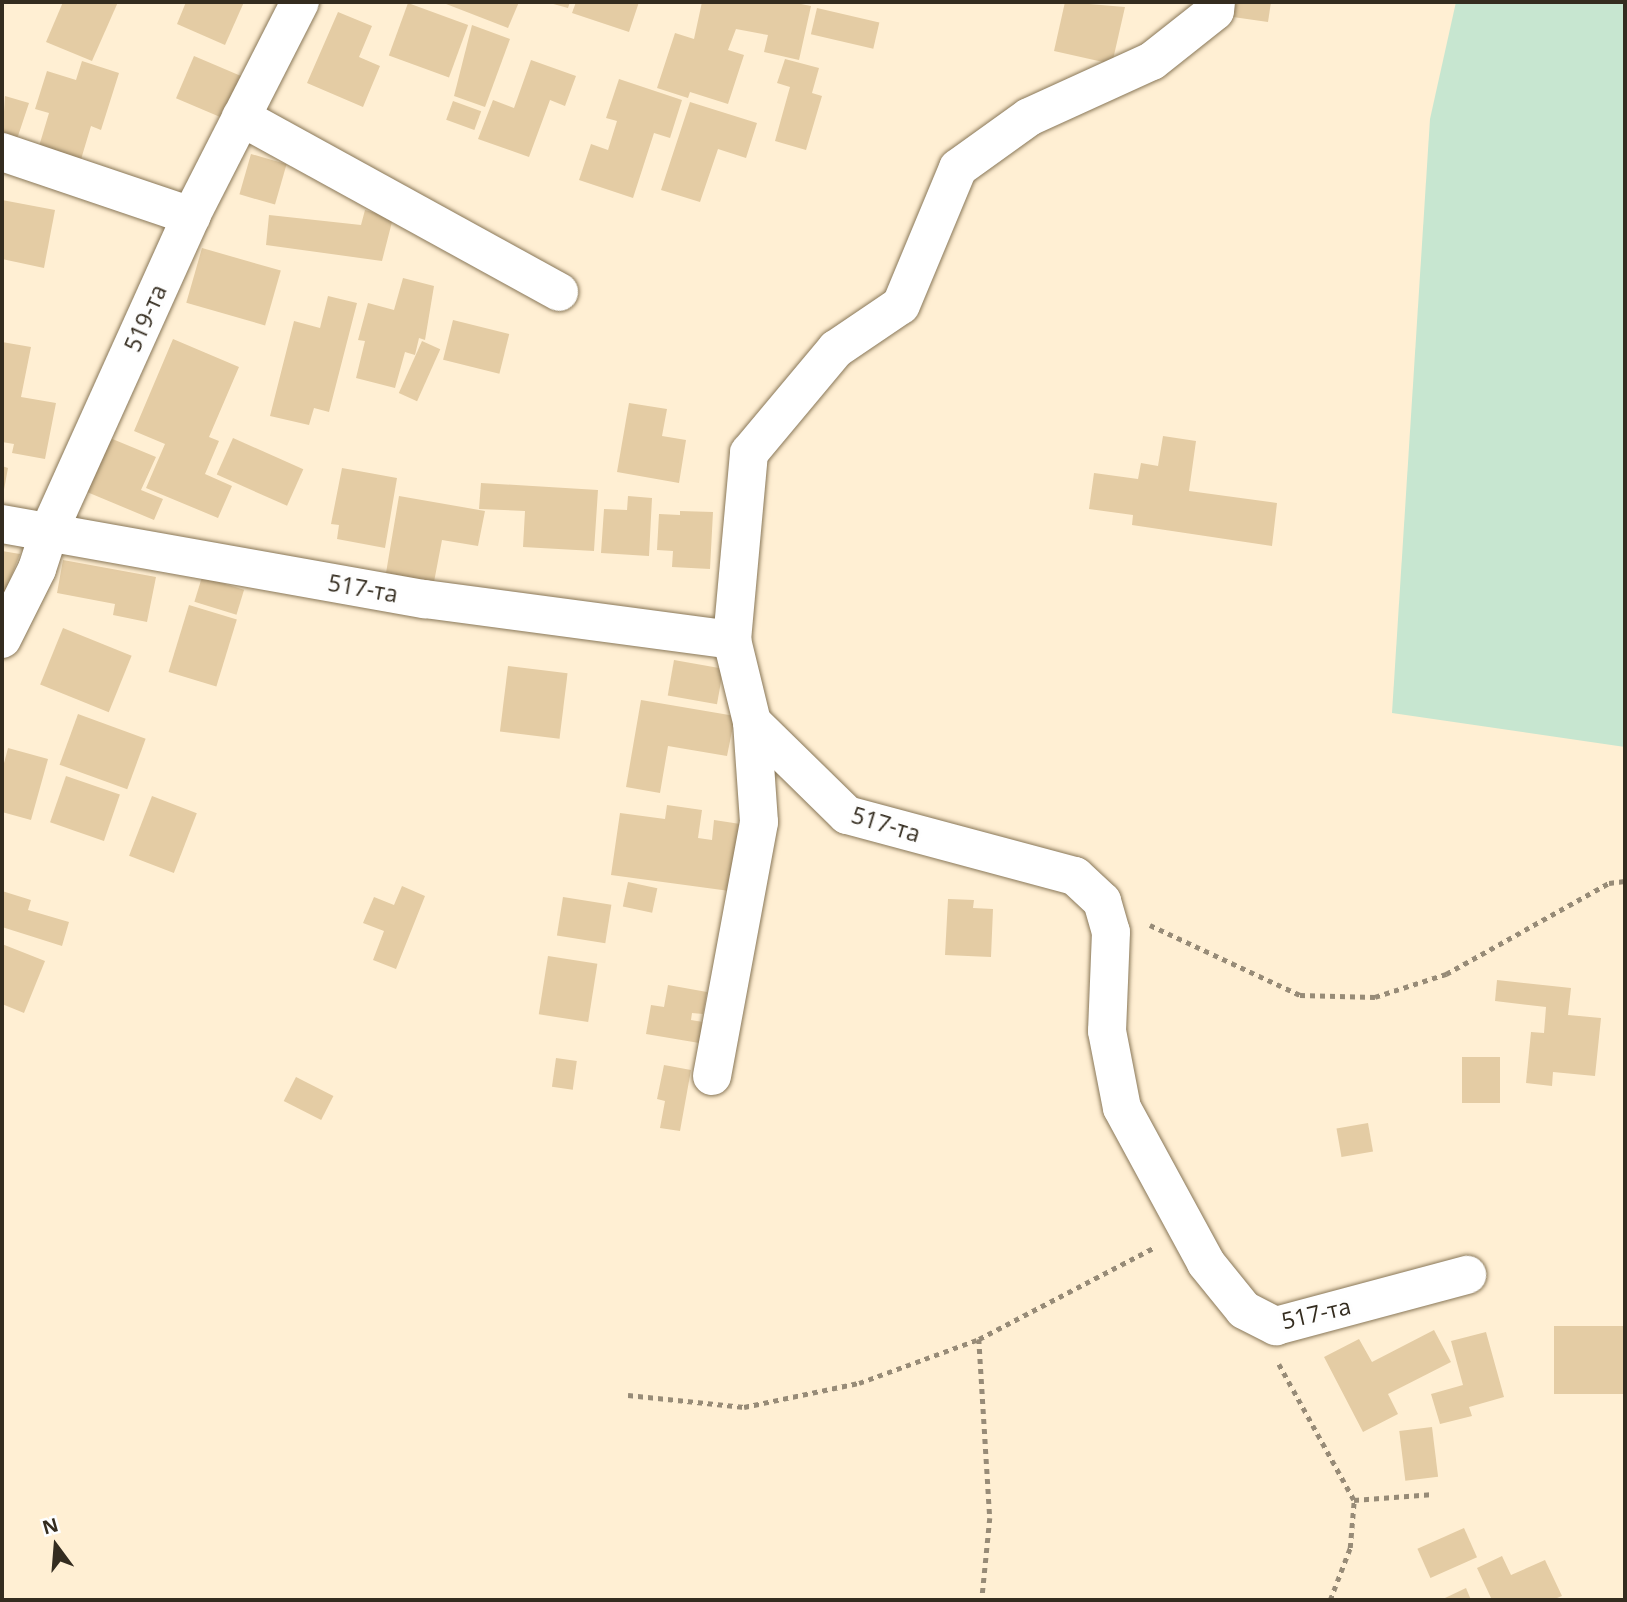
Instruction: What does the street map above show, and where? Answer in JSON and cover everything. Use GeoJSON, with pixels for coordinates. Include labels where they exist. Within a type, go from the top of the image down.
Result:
{"type":"FeatureCollection","features":[{"type":"Feature","properties":{"kind":"street","name":"519-та"},"geometry":{"type":"LineString","coordinates":[[2,639],[37,569],[49,531],[191,216],[299,2]]}},
{"type":"Feature","properties":{"kind":"street"},"geometry":{"type":"LineString","coordinates":[[712,1076],[759,822],[752,722],[732,640],[749,453],[836,349],[901,305],[958,168],[1029,117],[1152,61],[1215,11],[1216,2]]}},
{"type":"Feature","properties":{"kind":"street"},"geometry":{"type":"LineString","coordinates":[[241,117],[559,292]]}},
{"type":"Feature","properties":{"kind":"street"},"geometry":{"type":"LineString","coordinates":[[2,152],[191,216]]}},
{"type":"Feature","properties":{"kind":"street","name":"517-та"},"geometry":{"type":"LineString","coordinates":[[2,524],[425,599],[732,640]]}},
{"type":"Feature","properties":{"kind":"street","name":"517-та"},"geometry":{"type":"LineString","coordinates":[[752,722],[847,815],[1075,876],[1102,901],[1111,932],[1107,1031],[1122,1108],[1206,1263],[1244,1310],[1276,1326],[1467,1275]]}},
{"type":"Feature","properties":{"kind":"path"},"geometry":{"type":"LineString","coordinates":[[1102,901],[1273,986],[1300,995],[1375,997],[1446,974],[1598,889],[1625,881]]}},
{"type":"Feature","properties":{"kind":"path"},"geometry":{"type":"LineString","coordinates":[[628,1395],[744,1407],[859,1383],[979,1339],[1188,1230]]}},
{"type":"Feature","properties":{"kind":"path"},"geometry":{"type":"LineString","coordinates":[[1244,1310],[1302,1399],[1354,1500],[1350,1548],[1330,1600]]}},
{"type":"Feature","properties":{"kind":"path"},"geometry":{"type":"LineString","coordinates":[[979,1339],[990,1518],[982,1600]]}},
{"type":"Feature","properties":{"kind":"path"},"geometry":{"type":"LineString","coordinates":[[1354,1500],[1434,1494]]}},
{"type":"Feature","properties":{"kind":"green space"},"geometry":{"type":"Polygon","coordinates":[[[1456,2],[1625,2],[1625,747],[1392,713],[1430,119],[1456,2]]]}},
{"type":"Feature","properties":{"kind":"building"},"geometry":{"type":"Polygon","coordinates":[[[63,2],[118,2],[92,61],[46,42],[63,2]]]}},
{"type":"Feature","properties":{"kind":"building"},"geometry":{"type":"Polygon","coordinates":[[[186,2],[244,2],[225,45],[177,24],[186,2]]]}},
{"type":"Feature","properties":{"kind":"building"},"geometry":{"type":"Polygon","coordinates":[[[441,2],[519,2],[508,28],[441,2]]]}},
{"type":"Feature","properties":{"kind":"building"},"geometry":{"type":"Polygon","coordinates":[[[546,2],[570,2],[568,8],[546,2]]]}},
{"type":"Feature","properties":{"kind":"building"},"geometry":{"type":"Polygon","coordinates":[[[576,2],[639,2],[629,32],[572,13],[576,2]]]}},
{"type":"Feature","properties":{"kind":"building"},"geometry":{"type":"Polygon","coordinates":[[[702,2],[791,2],[811,6],[799,60],[764,52],[768,35],[736,29],[728,50],[744,55],[728,104],[690,92],[688,98],[657,88],[675,33],[694,39],[702,2]]]}},
{"type":"Feature","properties":{"kind":"building"},"geometry":{"type":"Polygon","coordinates":[[[1065,2],[1125,7],[1112,64],[1054,51],[1065,2]]]}},
{"type":"Feature","properties":{"kind":"building"},"geometry":{"type":"Polygon","coordinates":[[[1236,2],[1271,2],[1268,22],[1233,17],[1236,2]]]}},
{"type":"Feature","properties":{"kind":"building"},"geometry":{"type":"Polygon","coordinates":[[[408,3],[468,25],[449,78],[389,56],[408,3]]]}},
{"type":"Feature","properties":{"kind":"building"},"geometry":{"type":"Polygon","coordinates":[[[817,8],[879,22],[873,49],[811,34],[817,8]]]}},
{"type":"Feature","properties":{"kind":"building"},"geometry":{"type":"Polygon","coordinates":[[[338,12],[372,26],[359,57],[380,66],[363,107],[307,83],[338,12]]]}},
{"type":"Feature","properties":{"kind":"building"},"geometry":{"type":"Polygon","coordinates":[[[472,25],[510,39],[485,107],[454,96],[472,25]]]}},
{"type":"Feature","properties":{"kind":"building"},"geometry":{"type":"Polygon","coordinates":[[[194,56],[243,77],[225,119],[176,98],[194,56]]]}},
{"type":"Feature","properties":{"kind":"building"},"geometry":{"type":"Polygon","coordinates":[[[785,59],[819,68],[812,93],[822,96],[806,150],[775,141],[790,87],[777,83],[785,59]]]}},
{"type":"Feature","properties":{"kind":"building"},"geometry":{"type":"Polygon","coordinates":[[[531,60],[576,76],[565,106],[550,100],[529,157],[478,139],[493,100],[514,108],[531,60]]]}},
{"type":"Feature","properties":{"kind":"building"},"geometry":{"type":"Polygon","coordinates":[[[82,61],[119,73],[101,130],[91,126],[79,166],[37,153],[49,113],[35,109],[47,71],[76,80],[82,61]]]}},
{"type":"Feature","properties":{"kind":"building"},"geometry":{"type":"Polygon","coordinates":[[[619,79],[682,100],[670,138],[654,133],[633,198],[579,180],[591,144],[608,150],[617,121],[606,118],[619,79]]]}},
{"type":"Feature","properties":{"kind":"building"},"geometry":{"type":"Polygon","coordinates":[[[5,96],[29,103],[14,148],[2,144],[5,96]]]}},
{"type":"Feature","properties":{"kind":"building"},"geometry":{"type":"Polygon","coordinates":[[[453,101],[481,111],[474,130],[446,120],[453,101]]]}},
{"type":"Feature","properties":{"kind":"building"},"geometry":{"type":"Polygon","coordinates":[[[690,102],[757,123],[746,158],[718,149],[700,202],[661,190],[690,102]]]}},
{"type":"Feature","properties":{"kind":"building"},"geometry":{"type":"Polygon","coordinates":[[[251,154],[287,164],[275,205],[239,194],[251,154]]]}},
{"type":"Feature","properties":{"kind":"building"},"geometry":{"type":"Polygon","coordinates":[[[2,200],[55,210],[44,268],[2,259],[2,200]]]}},
{"type":"Feature","properties":{"kind":"building"},"geometry":{"type":"Polygon","coordinates":[[[365,210],[393,218],[382,261],[266,245],[269,215],[361,225],[365,210]]]}},
{"type":"Feature","properties":{"kind":"building"},"geometry":{"type":"Polygon","coordinates":[[[202,248],[281,271],[265,325],[186,303],[202,248]]]}},
{"type":"Feature","properties":{"kind":"building"},"geometry":{"type":"Polygon","coordinates":[[[403,278],[434,286],[425,340],[419,338],[415,355],[405,352],[395,388],[356,378],[365,341],[358,340],[368,303],[394,310],[403,278]]]}},
{"type":"Feature","properties":{"kind":"building"},"geometry":{"type":"Polygon","coordinates":[[[328,296],[357,303],[329,412],[314,408],[309,425],[270,416],[294,321],[320,328],[328,296]]]}},
{"type":"Feature","properties":{"kind":"building"},"geometry":{"type":"Polygon","coordinates":[[[453,320],[509,334],[499,374],[443,360],[453,320]]]}},
{"type":"Feature","properties":{"kind":"building"},"geometry":{"type":"Polygon","coordinates":[[[173,339],[239,367],[209,437],[219,441],[205,474],[232,486],[218,518],[146,488],[165,444],[134,431],[173,339]]]}},
{"type":"Feature","properties":{"kind":"building"},"geometry":{"type":"Polygon","coordinates":[[[422,341],[440,349],[417,401],[399,393],[422,341]]]}},
{"type":"Feature","properties":{"kind":"building"},"geometry":{"type":"Polygon","coordinates":[[[2,342],[31,347],[21,397],[56,403],[45,459],[12,453],[14,444],[2,442],[2,342]]]}},
{"type":"Feature","properties":{"kind":"building"},"geometry":{"type":"Polygon","coordinates":[[[629,403],[667,409],[662,436],[686,440],[679,483],[617,472],[629,403]]]}},
{"type":"Feature","properties":{"kind":"building"},"geometry":{"type":"Polygon","coordinates":[[[1163,436],[1196,441],[1189,491],[1277,503],[1272,546],[1132,525],[1133,515],[1089,509],[1094,473],[1138,479],[1141,463],[1158,466],[1163,436]]]}},
{"type":"Feature","properties":{"kind":"building"},"geometry":{"type":"Polygon","coordinates":[[[110,438],[156,457],[141,490],[163,499],[154,520],[87,492],[110,438]]]}},
{"type":"Feature","properties":{"kind":"building"},"geometry":{"type":"Polygon","coordinates":[[[233,438],[303,469],[287,506],[217,475],[233,438]]]}},
{"type":"Feature","properties":{"kind":"building"},"geometry":{"type":"Polygon","coordinates":[[[2,466],[8,468],[3,495],[2,495],[2,466]]]}},
{"type":"Feature","properties":{"kind":"building"},"geometry":{"type":"Polygon","coordinates":[[[342,468],[397,478],[385,548],[337,539],[339,525],[331,524],[342,468]]]}},
{"type":"Feature","properties":{"kind":"building"},"geometry":{"type":"Polygon","coordinates":[[[481,483],[598,490],[594,551],[523,547],[525,511],[479,509],[481,483]]]}},
{"type":"Feature","properties":{"kind":"building"},"geometry":{"type":"Polygon","coordinates":[[[399,496],[485,511],[478,546],[442,540],[434,582],[386,573],[399,496]]]}},
{"type":"Feature","properties":{"kind":"building"},"geometry":{"type":"Polygon","coordinates":[[[628,496],[652,498],[649,556],[601,553],[604,509],[627,510],[628,496]]]}},
{"type":"Feature","properties":{"kind":"building"},"geometry":{"type":"Polygon","coordinates":[[[680,511],[713,512],[710,569],[672,567],[673,551],[657,550],[659,514],[680,515],[680,511]]]}},
{"type":"Feature","properties":{"kind":"building"},"geometry":{"type":"Polygon","coordinates":[[[2,551],[20,554],[2,600],[2,551]]]}},
{"type":"Feature","properties":{"kind":"building"},"geometry":{"type":"Polygon","coordinates":[[[63,560],[156,577],[147,622],[113,615],[115,604],[57,593],[63,560]]]}},
{"type":"Feature","properties":{"kind":"building"},"geometry":{"type":"Polygon","coordinates":[[[202,577],[244,590],[236,615],[194,602],[202,577]]]}},
{"type":"Feature","properties":{"kind":"building"},"geometry":{"type":"Polygon","coordinates":[[[189,605],[237,620],[216,687],[169,672],[189,605]]]}},
{"type":"Feature","properties":{"kind":"building"},"geometry":{"type":"Polygon","coordinates":[[[63,628],[132,656],[109,712],[40,685],[63,628]]]}},
{"type":"Feature","properties":{"kind":"building"},"geometry":{"type":"Polygon","coordinates":[[[674,660],[723,669],[717,704],[668,695],[674,660]]]}},
{"type":"Feature","properties":{"kind":"building"},"geometry":{"type":"Polygon","coordinates":[[[508,666],[568,673],[560,739],[500,732],[508,666]]]}},
{"type":"Feature","properties":{"kind":"building"},"geometry":{"type":"Polygon","coordinates":[[[641,700],[735,716],[727,756],[668,746],[660,793],[626,787],[641,700]]]}},
{"type":"Feature","properties":{"kind":"building"},"geometry":{"type":"Polygon","coordinates":[[[78,714],[146,739],[127,789],[60,765],[78,714]]]}},
{"type":"Feature","properties":{"kind":"building"},"geometry":{"type":"Polygon","coordinates":[[[8,748],[48,759],[31,820],[2,812],[2,771],[8,748]]]}},
{"type":"Feature","properties":{"kind":"building"},"geometry":{"type":"Polygon","coordinates":[[[66,776],[120,795],[104,841],[50,822],[66,776]]]}},
{"type":"Feature","properties":{"kind":"building"},"geometry":{"type":"Polygon","coordinates":[[[152,796],[197,813],[174,873],[129,856],[152,796]]]}},
{"type":"Feature","properties":{"kind":"building"},"geometry":{"type":"Polygon","coordinates":[[[667,805],[702,810],[698,838],[712,840],[714,820],[747,825],[737,892],[611,875],[620,813],[665,819],[667,805]]]}},
{"type":"Feature","properties":{"kind":"building"},"geometry":{"type":"Polygon","coordinates":[[[628,882],[657,888],[652,913],[623,906],[628,882]]]}},
{"type":"Feature","properties":{"kind":"building"},"geometry":{"type":"Polygon","coordinates":[[[402,886],[425,896],[396,969],[373,960],[384,931],[363,923],[374,897],[394,905],[402,886]]]}},
{"type":"Feature","properties":{"kind":"building"},"geometry":{"type":"Polygon","coordinates":[[[2,891],[31,900],[28,910],[69,922],[62,946],[2,927],[2,891]]]}},
{"type":"Feature","properties":{"kind":"building"},"geometry":{"type":"Polygon","coordinates":[[[563,897],[611,905],[605,943],[557,936],[563,897]]]}},
{"type":"Feature","properties":{"kind":"building"},"geometry":{"type":"Polygon","coordinates":[[[948,899],[974,900],[973,908],[993,909],[991,957],[945,955],[948,899]]]}},
{"type":"Feature","properties":{"kind":"building"},"geometry":{"type":"Polygon","coordinates":[[[2,944],[45,961],[24,1013],[2,1004],[2,944]]]}},
{"type":"Feature","properties":{"kind":"building"},"geometry":{"type":"Polygon","coordinates":[[[548,956],[597,964],[588,1022],[539,1014],[548,956]]]}},
{"type":"Feature","properties":{"kind":"building"},"geometry":{"type":"Polygon","coordinates":[[[1497,980],[1571,988],[1568,1015],[1601,1018],[1595,1076],[1553,1072],[1552,1086],[1526,1083],[1531,1032],[1544,1033],[1546,1007],[1495,1001],[1497,980]]]}},
{"type":"Feature","properties":{"kind":"building"},"geometry":{"type":"Polygon","coordinates":[[[668,985],[707,992],[703,1014],[692,1013],[691,1020],[715,1024],[711,1045],[646,1034],[651,1005],[664,1007],[668,985]]]}},
{"type":"Feature","properties":{"kind":"building"},"geometry":{"type":"Polygon","coordinates":[[[1462,1057],[1500,1057],[1500,1103],[1462,1103],[1462,1057]]]}},
{"type":"Feature","properties":{"kind":"building"},"geometry":{"type":"Polygon","coordinates":[[[556,1058],[577,1061],[573,1090],[552,1087],[556,1058]]]}},
{"type":"Feature","properties":{"kind":"building"},"geometry":{"type":"Polygon","coordinates":[[[664,1065],[691,1070],[680,1131],[660,1128],[665,1101],[657,1099],[664,1065]]]}},
{"type":"Feature","properties":{"kind":"building"},"geometry":{"type":"Polygon","coordinates":[[[296,1077],[333,1096],[321,1120],[284,1101],[296,1077]]]}},
{"type":"Feature","properties":{"kind":"building"},"geometry":{"type":"Polygon","coordinates":[[[1368,1123],[1373,1152],[1342,1157],[1336,1129],[1368,1123]]]}},
{"type":"Feature","properties":{"kind":"building"},"geometry":{"type":"Polygon","coordinates":[[[1554,1326],[1625,1326],[1625,1394],[1554,1394],[1554,1326]]]}},
{"type":"Feature","properties":{"kind":"building"},"geometry":{"type":"Polygon","coordinates":[[[1434,1330],[1451,1362],[1388,1394],[1398,1414],[1363,1432],[1324,1357],[1359,1339],[1372,1362],[1434,1330]]]}},
{"type":"Feature","properties":{"kind":"building"},"geometry":{"type":"Polygon","coordinates":[[[1486,1332],[1504,1397],[1469,1407],[1472,1416],[1440,1424],[1431,1394],[1463,1385],[1451,1341],[1486,1332]]]}},
{"type":"Feature","properties":{"kind":"building"},"geometry":{"type":"Polygon","coordinates":[[[1432,1427],[1438,1477],[1405,1481],[1399,1431],[1432,1427]]]}},
{"type":"Feature","properties":{"kind":"building"},"geometry":{"type":"Polygon","coordinates":[[[1464,1528],[1477,1557],[1430,1578],[1417,1549],[1464,1528]]]}},
{"type":"Feature","properties":{"kind":"building"},"geometry":{"type":"Polygon","coordinates":[[[1502,1556],[1511,1575],[1545,1560],[1562,1596],[1552,1600],[1492,1600],[1477,1568],[1502,1556]]]}},
{"type":"Feature","properties":{"kind":"building"},"geometry":{"type":"Polygon","coordinates":[[[1466,1588],[1471,1600],[1446,1600],[1445,1598],[1466,1588]]]}}]}
